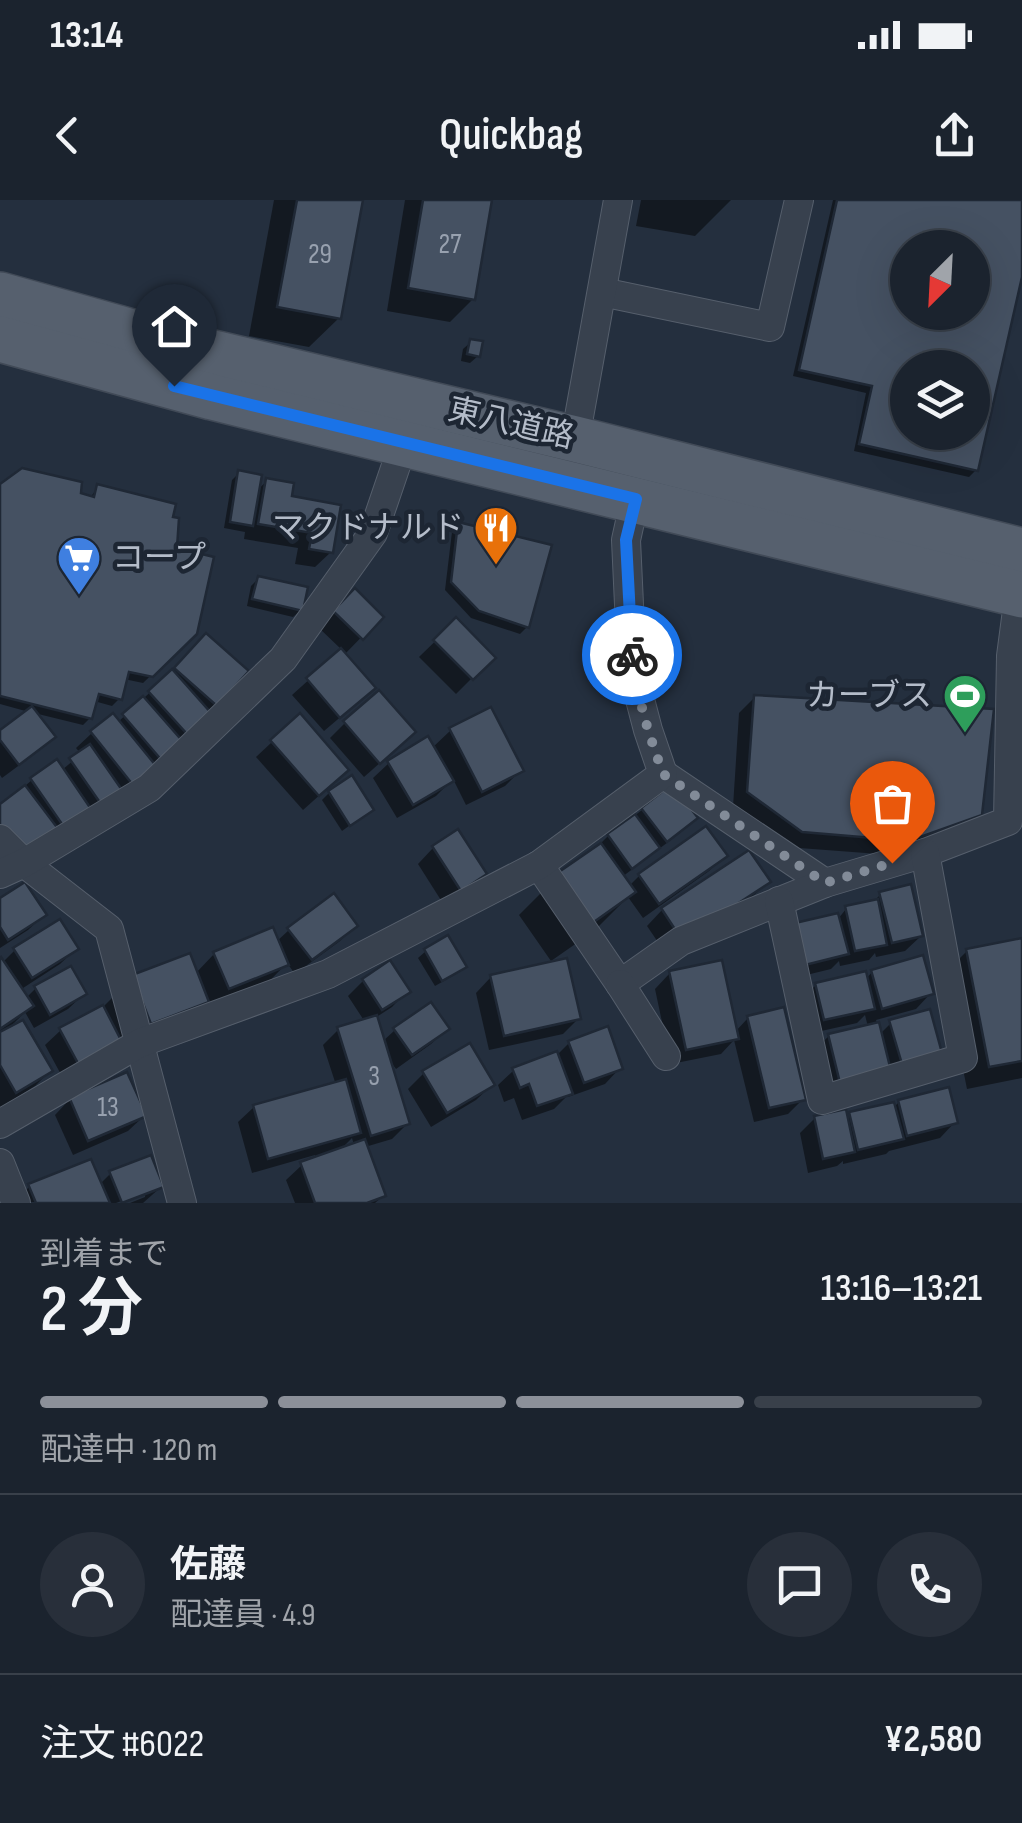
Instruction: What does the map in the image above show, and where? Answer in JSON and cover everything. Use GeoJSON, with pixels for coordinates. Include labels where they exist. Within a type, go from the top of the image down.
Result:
{"type":"FeatureCollection","features":[{"type":"Feature","properties":{"kind":"main road","name":"東八道路"},"geometry":{"type":"LineString","coordinates":[[0,294],[171,343],[576,440],[1021,579]]}},
{"type":"Feature","properties":{"kind":"main road","name":"東八道路"},"geometry":{"type":"LineString","coordinates":[[0,339],[212,397],[636,499],[1021,579]]}},
{"type":"Feature","properties":{"kind":"street"},"geometry":{"type":"LineString","coordinates":[[576,440],[618,200]]}},
{"type":"Feature","properties":{"kind":"street"},"geometry":{"type":"LineString","coordinates":[[602,292],[770,327],[799,200]]}},
{"type":"Feature","properties":{"kind":"street"},"geometry":{"type":"LineString","coordinates":[[12,868],[149,788],[284,660],[373,533],[404,442]]}},
{"type":"Feature","properties":{"kind":"street"},"geometry":{"type":"LineString","coordinates":[[636,499],[626,540],[632,670],[663,774],[825,883]]}},
{"type":"Feature","properties":{"kind":"street"},"geometry":{"type":"LineString","coordinates":[[620,984],[682,941],[825,883],[925,853],[1008,821],[1011,656],[1021,579]]}},
{"type":"Feature","properties":{"kind":"street"},"geometry":{"type":"LineString","coordinates":[[0,1124],[140,1043],[328,974],[538,866],[663,774]]}},
{"type":"Feature","properties":{"kind":"street"},"geometry":{"type":"LineString","coordinates":[[0,840],[12,868],[109,928],[182,1203]]}},
{"type":"Feature","properties":{"kind":"street"},"geometry":{"type":"LineString","coordinates":[[779,901],[822,1100],[963,1058],[925,853]]}},
{"type":"Feature","properties":{"kind":"street"},"geometry":{"type":"LineString","coordinates":[[538,866],[666,1056]]}},
{"type":"Feature","properties":{"kind":"street"},"geometry":{"type":"LineString","coordinates":[[0,1163],[16,1203]]}},
{"type":"Feature","properties":{"kind":"building"},"geometry":{"type":"Polygon","coordinates":[[[297,200],[363,200],[341,319],[277,307],[297,200]]]}},
{"type":"Feature","properties":{"kind":"building"},"geometry":{"type":"Polygon","coordinates":[[[423,200],[492,200],[475,300],[408,288],[423,200]]]}},
{"type":"Feature","properties":{"kind":"building"},"geometry":{"type":"Polygon","coordinates":[[[837,200],[1022,200],[1022,277],[990,418],[990,350],[890,350],[890,450],[983,450],[978,471],[859,444],[872,386],[799,370],[837,200]]]}},
{"type":"Feature","properties":{"kind":"building"},"geometry":{"type":"Polygon","coordinates":[[[470,339],[483,341],[480,357],[467,354],[470,339]]]}},
{"type":"Feature","properties":{"kind":"building"},"geometry":{"type":"Polygon","coordinates":[[[22,468],[82,482],[81,493],[94,497],[97,484],[176,504],[173,517],[179,518],[177,548],[214,557],[197,634],[153,677],[129,672],[122,700],[99,694],[92,719],[0,696],[0,484],[22,468]]]}},
{"type":"Feature","properties":{"kind":"building"},"geometry":{"type":"Polygon","coordinates":[[[238,470],[262,475],[253,526],[230,522],[238,470]]]}},
{"type":"Feature","properties":{"kind":"building"},"geometry":{"type":"Polygon","coordinates":[[[266,478],[294,483],[292,496],[341,505],[333,553],[309,549],[312,533],[258,524],[266,478]]]}},
{"type":"Feature","properties":{"kind":"building"},"geometry":{"type":"Polygon","coordinates":[[[458,522],[552,545],[529,628],[479,611],[451,582],[458,522]]]}},
{"type":"Feature","properties":{"kind":"building"},"geometry":{"type":"Polygon","coordinates":[[[258,576],[308,587],[303,611],[252,599],[258,576]]]}},
{"type":"Feature","properties":{"kind":"building"},"geometry":{"type":"Polygon","coordinates":[[[355,588],[384,617],[363,640],[333,611],[355,588]]]}},
{"type":"Feature","properties":{"kind":"building"},"geometry":{"type":"Polygon","coordinates":[[[456,617],[496,658],[473,680],[433,640],[456,617]]]}},
{"type":"Feature","properties":{"kind":"building"},"geometry":{"type":"Polygon","coordinates":[[[206,633],[249,671],[217,706],[174,668],[206,633]]]}},
{"type":"Feature","properties":{"kind":"building"},"geometry":{"type":"Polygon","coordinates":[[[341,648],[376,688],[340,718],[306,678],[341,648]]]}},
{"type":"Feature","properties":{"kind":"building"},"geometry":{"type":"Polygon","coordinates":[[[172,669],[212,714],[188,735],[148,691],[172,669]]]}},
{"type":"Feature","properties":{"kind":"building"},"geometry":{"type":"Polygon","coordinates":[[[379,690],[416,732],[380,764],[343,721],[379,690]]]}},
{"type":"Feature","properties":{"kind":"building"},"geometry":{"type":"Polygon","coordinates":[[[754,695],[994,709],[982,815],[909,841],[802,832],[747,792],[754,695]]]}},
{"type":"Feature","properties":{"kind":"building"},"geometry":{"type":"Polygon","coordinates":[[[143,696],[185,744],[164,763],[122,714],[143,696]]]}},
{"type":"Feature","properties":{"kind":"building"},"geometry":{"type":"Polygon","coordinates":[[[32,706],[56,737],[19,765],[0,740],[0,730],[32,706]]]}},
{"type":"Feature","properties":{"kind":"building"},"geometry":{"type":"Polygon","coordinates":[[[491,707],[524,771],[482,792],[449,728],[491,707]]]}},
{"type":"Feature","properties":{"kind":"building"},"geometry":{"type":"Polygon","coordinates":[[[113,713],[157,767],[133,785],[90,731],[113,713]]]}},
{"type":"Feature","properties":{"kind":"building"},"geometry":{"type":"Polygon","coordinates":[[[300,713],[349,770],[319,796],[270,740],[300,713]]]}},
{"type":"Feature","properties":{"kind":"building"},"geometry":{"type":"Polygon","coordinates":[[[428,736],[454,781],[413,805],[387,761],[428,736]]]}},
{"type":"Feature","properties":{"kind":"building"},"geometry":{"type":"Polygon","coordinates":[[[90,744],[122,790],[101,804],[69,758],[90,744]]]}},
{"type":"Feature","properties":{"kind":"building"},"geometry":{"type":"Polygon","coordinates":[[[57,759],[91,809],[64,827],[30,778],[57,759]]]}},
{"type":"Feature","properties":{"kind":"building"},"geometry":{"type":"Polygon","coordinates":[[[352,775],[374,810],[350,826],[328,791],[352,775]]]}},
{"type":"Feature","properties":{"kind":"building"},"geometry":{"type":"Polygon","coordinates":[[[672,784],[698,818],[667,842],[641,808],[672,784]]]}},
{"type":"Feature","properties":{"kind":"building"},"geometry":{"type":"Polygon","coordinates":[[[25,785],[59,830],[23,858],[0,827],[0,804],[25,785]]]}},
{"type":"Feature","properties":{"kind":"building"},"geometry":{"type":"Polygon","coordinates":[[[635,814],[660,848],[632,869],[607,834],[635,814]]]}},
{"type":"Feature","properties":{"kind":"building"},"geometry":{"type":"Polygon","coordinates":[[[706,826],[728,856],[659,904],[638,874],[706,826]]]}},
{"type":"Feature","properties":{"kind":"building"},"geometry":{"type":"Polygon","coordinates":[[[458,829],[487,874],[461,891],[432,846],[458,829]]]}},
{"type":"Feature","properties":{"kind":"building"},"geometry":{"type":"Polygon","coordinates":[[[601,843],[636,892],[591,924],[556,874],[601,843]]]}},
{"type":"Feature","properties":{"kind":"building"},"geometry":{"type":"Polygon","coordinates":[[[749,850],[771,882],[682,940],[661,908],[749,850]]]}},
{"type":"Feature","properties":{"kind":"building"},"geometry":{"type":"Polygon","coordinates":[[[25,882],[47,915],[8,940],[0,927],[0,898],[25,882]]]}},
{"type":"Feature","properties":{"kind":"building"},"geometry":{"type":"Polygon","coordinates":[[[911,884],[923,936],[892,943],[879,892],[911,884]]]}},
{"type":"Feature","properties":{"kind":"building"},"geometry":{"type":"Polygon","coordinates":[[[334,893],[358,926],[312,960],[287,928],[334,893]]]}},
{"type":"Feature","properties":{"kind":"building"},"geometry":{"type":"Polygon","coordinates":[[[878,899],[887,945],[855,951],[845,906],[878,899]]]}},
{"type":"Feature","properties":{"kind":"building"},"geometry":{"type":"Polygon","coordinates":[[[838,913],[849,954],[805,965],[795,923],[838,913]]]}},
{"type":"Feature","properties":{"kind":"building"},"geometry":{"type":"Polygon","coordinates":[[[60,919],[79,949],[32,978],[13,948],[60,919]]]}},
{"type":"Feature","properties":{"kind":"building"},"geometry":{"type":"Polygon","coordinates":[[[273,927],[289,965],[229,989],[213,952],[273,927]]]}},
{"type":"Feature","properties":{"kind":"building"},"geometry":{"type":"Polygon","coordinates":[[[448,935],[467,967],[442,981],[424,949],[448,935]]]}},
{"type":"Feature","properties":{"kind":"building"},"geometry":{"type":"Polygon","coordinates":[[[1022,938],[1022,1061],[989,1067],[966,949],[1022,938]]]}},
{"type":"Feature","properties":{"kind":"building"},"geometry":{"type":"Polygon","coordinates":[[[190,953],[209,1002],[151,1024],[132,975],[190,953]]]}},
{"type":"Feature","properties":{"kind":"building"},"geometry":{"type":"Polygon","coordinates":[[[923,955],[934,994],[882,1009],[871,970],[923,955]]]}},
{"type":"Feature","properties":{"kind":"building"},"geometry":{"type":"Polygon","coordinates":[[[0,958],[34,1006],[0,1029],[0,958]]]}},
{"type":"Feature","properties":{"kind":"building"},"geometry":{"type":"Polygon","coordinates":[[[567,958],[581,1019],[504,1036],[490,975],[567,958]]]}},
{"type":"Feature","properties":{"kind":"building"},"geometry":{"type":"Polygon","coordinates":[[[390,960],[411,992],[382,1010],[362,979],[390,960]]]}},
{"type":"Feature","properties":{"kind":"building"},"geometry":{"type":"Polygon","coordinates":[[[722,960],[739,1039],[686,1050],[669,971],[722,960]]]}},
{"type":"Feature","properties":{"kind":"building"},"geometry":{"type":"Polygon","coordinates":[[[71,966],[87,994],[50,1015],[34,986],[71,966]]]}},
{"type":"Feature","properties":{"kind":"building"},"geometry":{"type":"Polygon","coordinates":[[[866,971],[875,1009],[824,1020],[815,983],[866,971]]]}},
{"type":"Feature","properties":{"kind":"building"},"geometry":{"type":"Polygon","coordinates":[[[431,1002],[450,1029],[412,1055],[393,1028],[431,1002]]]}},
{"type":"Feature","properties":{"kind":"building"},"geometry":{"type":"Polygon","coordinates":[[[103,1005],[123,1044],[80,1067],[59,1028],[103,1005]]]}},
{"type":"Feature","properties":{"kind":"building"},"geometry":{"type":"Polygon","coordinates":[[[784,1007],[806,1100],[769,1108],[747,1016],[784,1007]]]}},
{"type":"Feature","properties":{"kind":"building"},"geometry":{"type":"Polygon","coordinates":[[[930,1009],[942,1053],[902,1064],[889,1020],[930,1009]]]}},
{"type":"Feature","properties":{"kind":"building"},"geometry":{"type":"Polygon","coordinates":[[[377,1015],[410,1124],[371,1136],[337,1027],[377,1015]]]}},
{"type":"Feature","properties":{"kind":"building"},"geometry":{"type":"Polygon","coordinates":[[[23,1020],[53,1071],[16,1093],[0,1065],[0,1032],[23,1020]]]}},
{"type":"Feature","properties":{"kind":"building"},"geometry":{"type":"Polygon","coordinates":[[[879,1022],[891,1071],[840,1083],[828,1034],[879,1022]]]}},
{"type":"Feature","properties":{"kind":"building"},"geometry":{"type":"Polygon","coordinates":[[[608,1026],[623,1069],[584,1083],[568,1041],[608,1026]]]}},
{"type":"Feature","properties":{"kind":"building"},"geometry":{"type":"Polygon","coordinates":[[[470,1043],[495,1085],[447,1113],[422,1071],[470,1043]]]}},
{"type":"Feature","properties":{"kind":"building"},"geometry":{"type":"Polygon","coordinates":[[[557,1051],[573,1094],[537,1106],[529,1084],[520,1088],[512,1068],[557,1051]]]}},
{"type":"Feature","properties":{"kind":"building"},"geometry":{"type":"Polygon","coordinates":[[[127,1072],[147,1116],[88,1141],[69,1097],[127,1072]]]}},
{"type":"Feature","properties":{"kind":"building"},"geometry":{"type":"Polygon","coordinates":[[[346,1079],[361,1133],[268,1159],[253,1105],[346,1079]]]}},
{"type":"Feature","properties":{"kind":"building"},"geometry":{"type":"Polygon","coordinates":[[[949,1087],[958,1123],[907,1136],[898,1100],[949,1087]]]}},
{"type":"Feature","properties":{"kind":"building"},"geometry":{"type":"Polygon","coordinates":[[[894,1102],[904,1139],[858,1150],[849,1112],[894,1102]]]}},
{"type":"Feature","properties":{"kind":"building"},"geometry":{"type":"Polygon","coordinates":[[[846,1109],[855,1152],[823,1159],[814,1116],[846,1109]]]}},
{"type":"Feature","properties":{"kind":"building"},"geometry":{"type":"Polygon","coordinates":[[[365,1139],[386,1196],[367,1203],[315,1203],[300,1162],[365,1139]]]}},
{"type":"Feature","properties":{"kind":"building"},"geometry":{"type":"Polygon","coordinates":[[[151,1155],[164,1187],[122,1203],[109,1171],[151,1155]]]}},
{"type":"Feature","properties":{"kind":"building"},"geometry":{"type":"Polygon","coordinates":[[[91,1159],[110,1203],[36,1203],[28,1184],[91,1159]]]}},
{"type":"Feature","properties":{"kind":"way so far"},"geometry":{"type":"LineString","coordinates":[[632,655],[632,670],[663,774],[825,883],[892,863]]}},
{"type":"Feature","properties":{"kind":"place","name":"マクドナルド"},"geometry":{"type":"Point","coordinates":[496,566]}},
{"type":"Feature","properties":{"kind":"place","name":"コープ"},"geometry":{"type":"Point","coordinates":[79,596]}},
{"type":"Feature","properties":{"kind":"place","name":"カーブス"},"geometry":{"type":"Point","coordinates":[965,734]}},
{"type":"Feature","properties":{"kind":"route"},"geometry":{"type":"LineString","coordinates":[[174,386],[636,499],[626,540],[632,655]]}}]}
